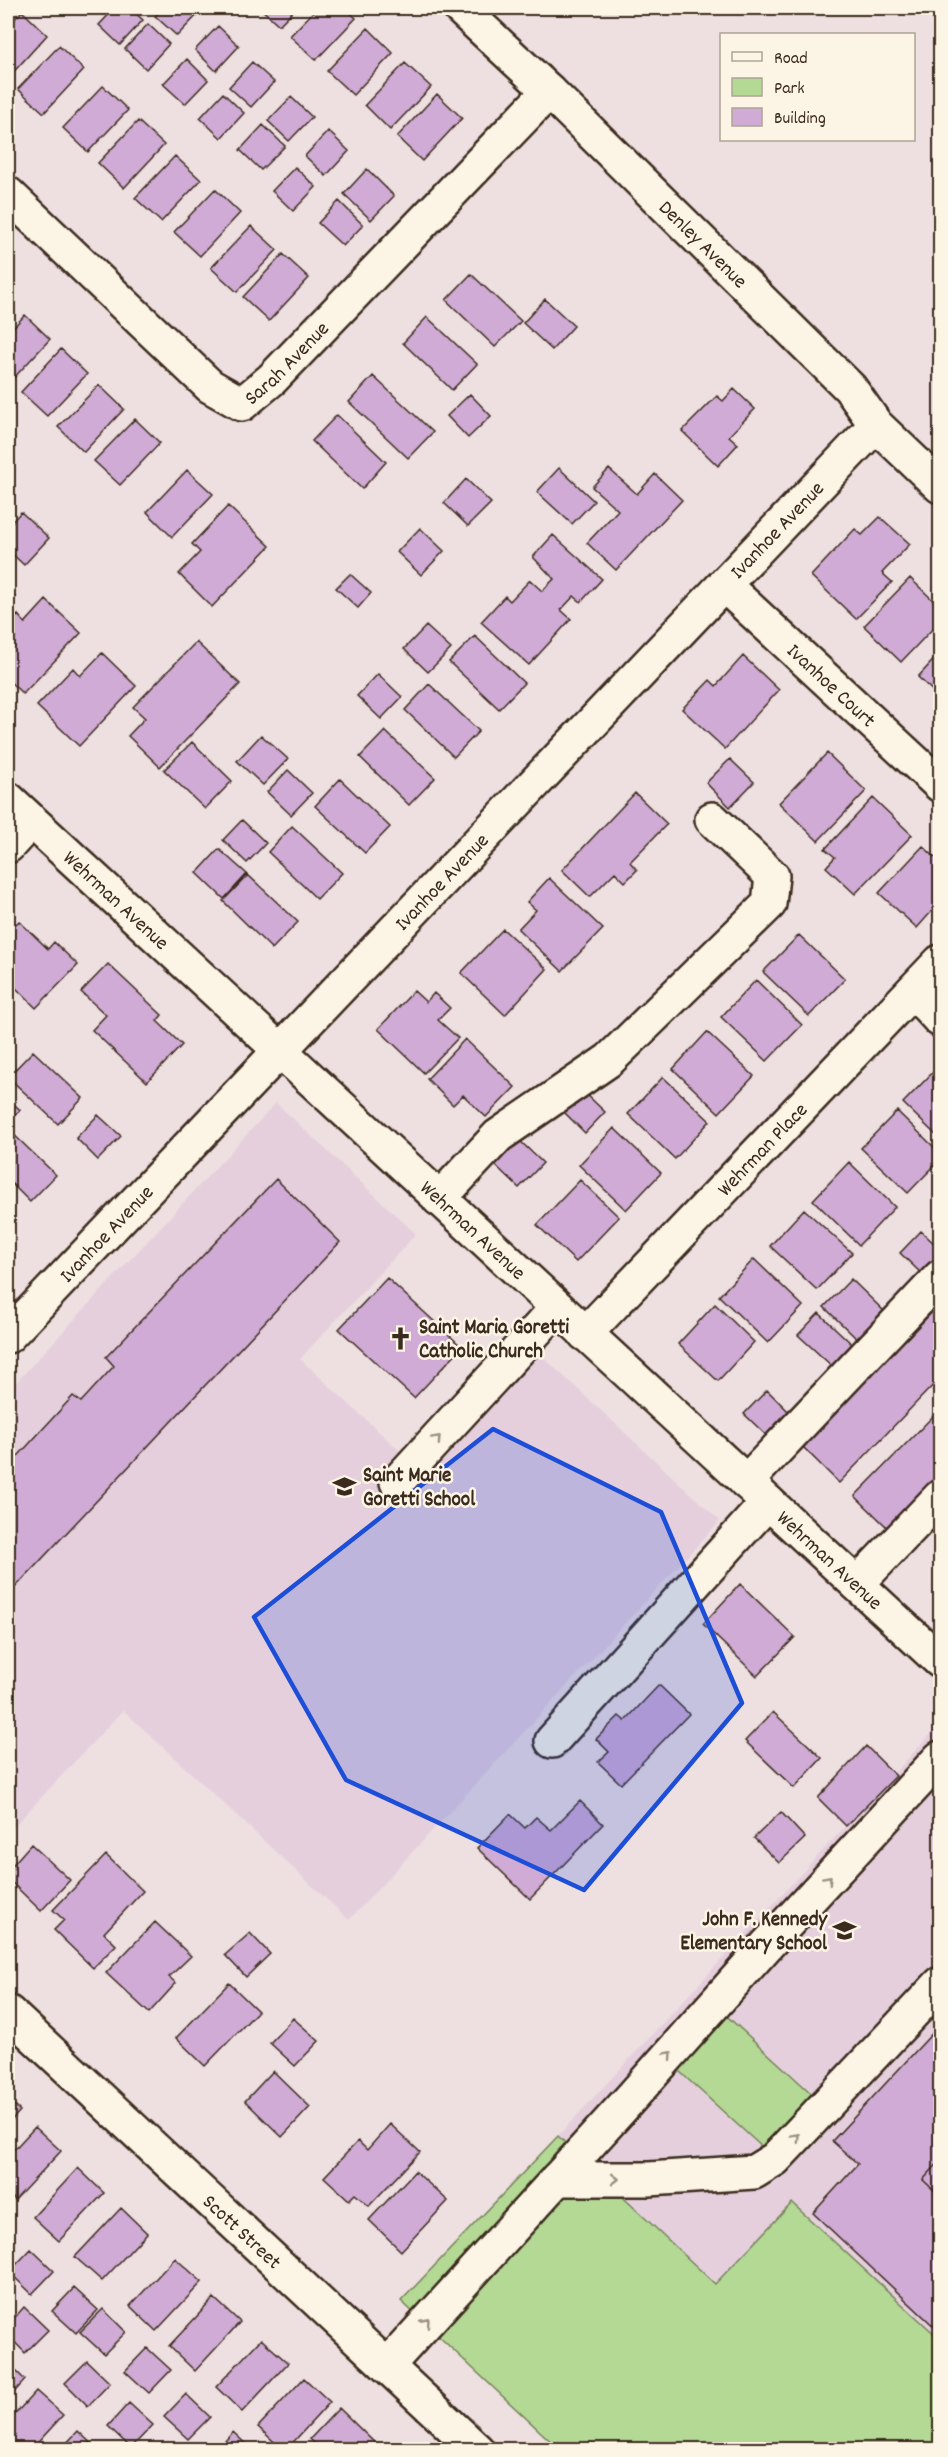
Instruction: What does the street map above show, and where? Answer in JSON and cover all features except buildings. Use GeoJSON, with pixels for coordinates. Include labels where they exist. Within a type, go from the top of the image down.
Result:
{"type":"FeatureCollection","features":[{"type":"Feature","properties":{"kind":"street","name":"Denley Avenue"},"geometry":{"type":"LineString","coordinates":[[460,8],[549,91],[850,388],[876,425],[940,486]]}},
{"type":"Feature","properties":{"kind":"street","name":"Sarah Avenue"},"geometry":{"type":"LineString","coordinates":[[8,194],[210,386],[242,404],[280,371],[549,91]]}},
{"type":"Feature","properties":{"kind":"street","name":"Ivanhoe Avenue"},"geometry":{"type":"LineString","coordinates":[[8,1336],[876,425]]}},
{"type":"Feature","properties":{"kind":"street","name":"Ivanhoe Court"},"geometry":{"type":"LineString","coordinates":[[724,585],[940,785]]}},
{"type":"Feature","properties":{"kind":"street","name":"Wehrman Avenue"},"geometry":{"type":"LineString","coordinates":[[8,800],[940,1661]]}},
{"type":"Feature","properties":{"kind":"street"},"geometry":{"type":"LineString","coordinates":[[440,1199],[498,1136],[609,1060],[769,904],[772,876],[711,819]]}},
{"type":"Feature","properties":{"kind":"street"},"geometry":{"type":"LineString","coordinates":[[8,846],[31,821]]}},
{"type":"Feature","properties":{"kind":"street","name":"Wehrman Place"},"geometry":{"type":"LineString","coordinates":[[585,1334],[940,962]]}},
{"type":"Feature","properties":{"kind":"street"},"geometry":{"type":"LineString","coordinates":[[913,991],[940,1020]]}},
{"type":"Feature","properties":{"kind":"street"},"geometry":{"type":"LineString","coordinates":[[552,1741],[757,1492],[940,1277]]}},
{"type":"Feature","properties":{"kind":"street"},"geometry":{"type":"LineString","coordinates":[[397,1482],[557,1308]]}},
{"type":"Feature","properties":{"kind":"street"},"geometry":{"type":"LineString","coordinates":[[857,1584],[940,1497]]}},
{"type":"Feature","properties":{"kind":"street"},"geometry":{"type":"LineString","coordinates":[[387,2366],[767,1945],[940,1758]]}},
{"type":"Feature","properties":{"kind":"street"},"geometry":{"type":"LineString","coordinates":[[557,2179],[649,2179],[754,2172],[776,2159],[940,1984]]}},
{"type":"Feature","properties":{"kind":"street","name":"Scott Street"},"geometry":{"type":"LineString","coordinates":[[8,2012],[477,2450]]}},
{"type":"Feature","properties":{"kind":"highlighted area"},"geometry":{"type":"Polygon","coordinates":[[[493,1429],[661,1512],[742,1703],[584,1890],[346,1780],[254,1617],[493,1429]]]}},
{"type":"Feature","properties":{"kind":"shaded area","name":"Saint Marie Goretti School"},"geometry":{"type":"Polygon","coordinates":[[[276,1103],[416,1234],[300,1359],[400,1451],[513,1329],[720,1521],[349,1920],[123,1710],[8,1833],[8,1391],[276,1103]]]}},
{"type":"Feature","properties":{"kind":"shaded area","name":"John F. Kennedy Elementary School"},"geometry":{"type":"Polygon","coordinates":[[[940,1724],[940,2339],[793,2203],[715,2285],[558,2136],[940,1724]]]}},
{"type":"Feature","properties":{"kind":"green space"},"geometry":{"type":"Polygon","coordinates":[[[706,1997],[812,2094],[763,2148],[656,2050],[706,1997]]]}},
{"type":"Feature","properties":{"kind":"green space"},"geometry":{"type":"Polygon","coordinates":[[[558,2136],[715,2284],[792,2203],[940,2339],[940,2449],[559,2449],[401,2301],[558,2136]]]}},
{"type":"Feature","properties":{"kind":"place","name":"Saint Maria Goretti Catholic Church"},"geometry":{"type":"Point","coordinates":[401,1338]}},
{"type":"Feature","properties":{"kind":"place","name":"Saint Marie Goretti School"},"geometry":{"type":"Point","coordinates":[345,1486]}},
{"type":"Feature","properties":{"kind":"place","name":"John F. Kennedy Elementary School"},"geometry":{"type":"Point","coordinates":[845,1930]}}]}
